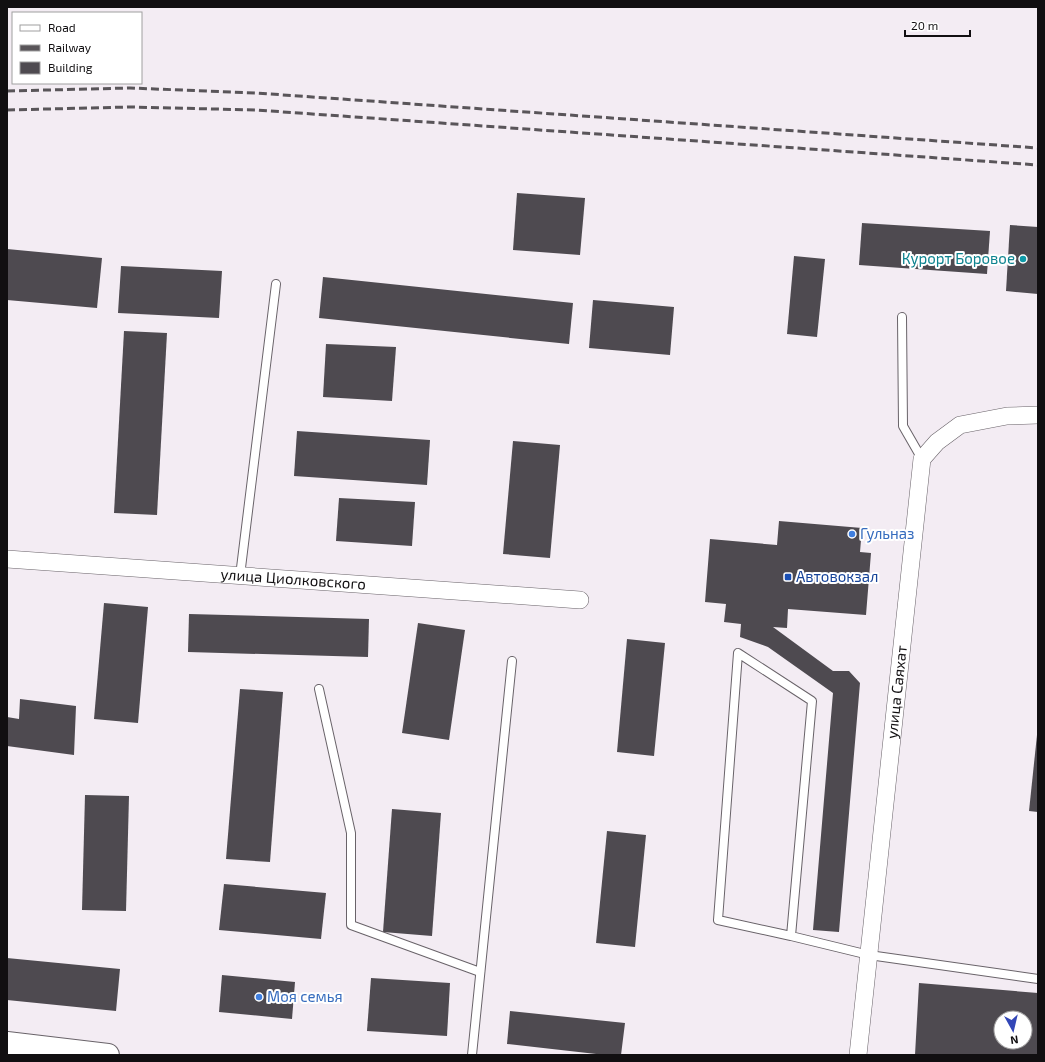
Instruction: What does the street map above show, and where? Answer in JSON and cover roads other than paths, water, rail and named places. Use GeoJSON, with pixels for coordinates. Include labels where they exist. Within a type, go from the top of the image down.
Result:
{"type":"FeatureCollection","features":[{"type":"Feature","properties":{"kind":"main road"},"geometry":{"type":"LineString","coordinates":[[7,1043],[99,1055]]}},
{"type":"Feature","properties":{"kind":"street"},"geometry":{"type":"LineString","coordinates":[[922,459],[937,442],[960,425],[1007,416],[1038,415]]}},
{"type":"Feature","properties":{"kind":"street","name":"улица Саяхат"},"geometry":{"type":"LineString","coordinates":[[858,1055],[922,459]]}},
{"type":"Feature","properties":{"kind":"street","name":"улица Циолковского"},"geometry":{"type":"LineString","coordinates":[[7,559],[580,600]]}},
{"type":"Feature","properties":{"kind":"lane"},"geometry":{"type":"LineString","coordinates":[[240,576],[276,284]]}},
{"type":"Feature","properties":{"kind":"lane"},"geometry":{"type":"LineString","coordinates":[[902,317],[903,426],[922,459]]}},
{"type":"Feature","properties":{"kind":"lane"},"geometry":{"type":"LineString","coordinates":[[791,936],[812,701],[738,653],[718,920],[869,955],[1038,979]]}},
{"type":"Feature","properties":{"kind":"lane"},"geometry":{"type":"LineString","coordinates":[[472,1055],[512,661]]}},
{"type":"Feature","properties":{"kind":"lane"},"geometry":{"type":"LineString","coordinates":[[319,689],[351,833],[351,925],[480,972]]}},
{"type":"Feature","properties":{"kind":"railway"},"geometry":{"type":"LineString","coordinates":[[7,91],[130,88],[256,93],[1038,148]]}},
{"type":"Feature","properties":{"kind":"railway"},"geometry":{"type":"LineString","coordinates":[[7,110],[130,107],[256,110],[1038,165]]}},
{"type":"Feature","properties":{"kind":"place","name":"Курорт Боровое"},"geometry":{"type":"Point","coordinates":[1023,259]}},
{"type":"Feature","properties":{"kind":"place","name":"Гульназ"},"geometry":{"type":"Point","coordinates":[852,534]}},
{"type":"Feature","properties":{"kind":"place","name":"Автовокзал"},"geometry":{"type":"Point","coordinates":[788,577]}},
{"type":"Feature","properties":{"kind":"place","name":"Моя семья"},"geometry":{"type":"Point","coordinates":[259,997]}}]}
